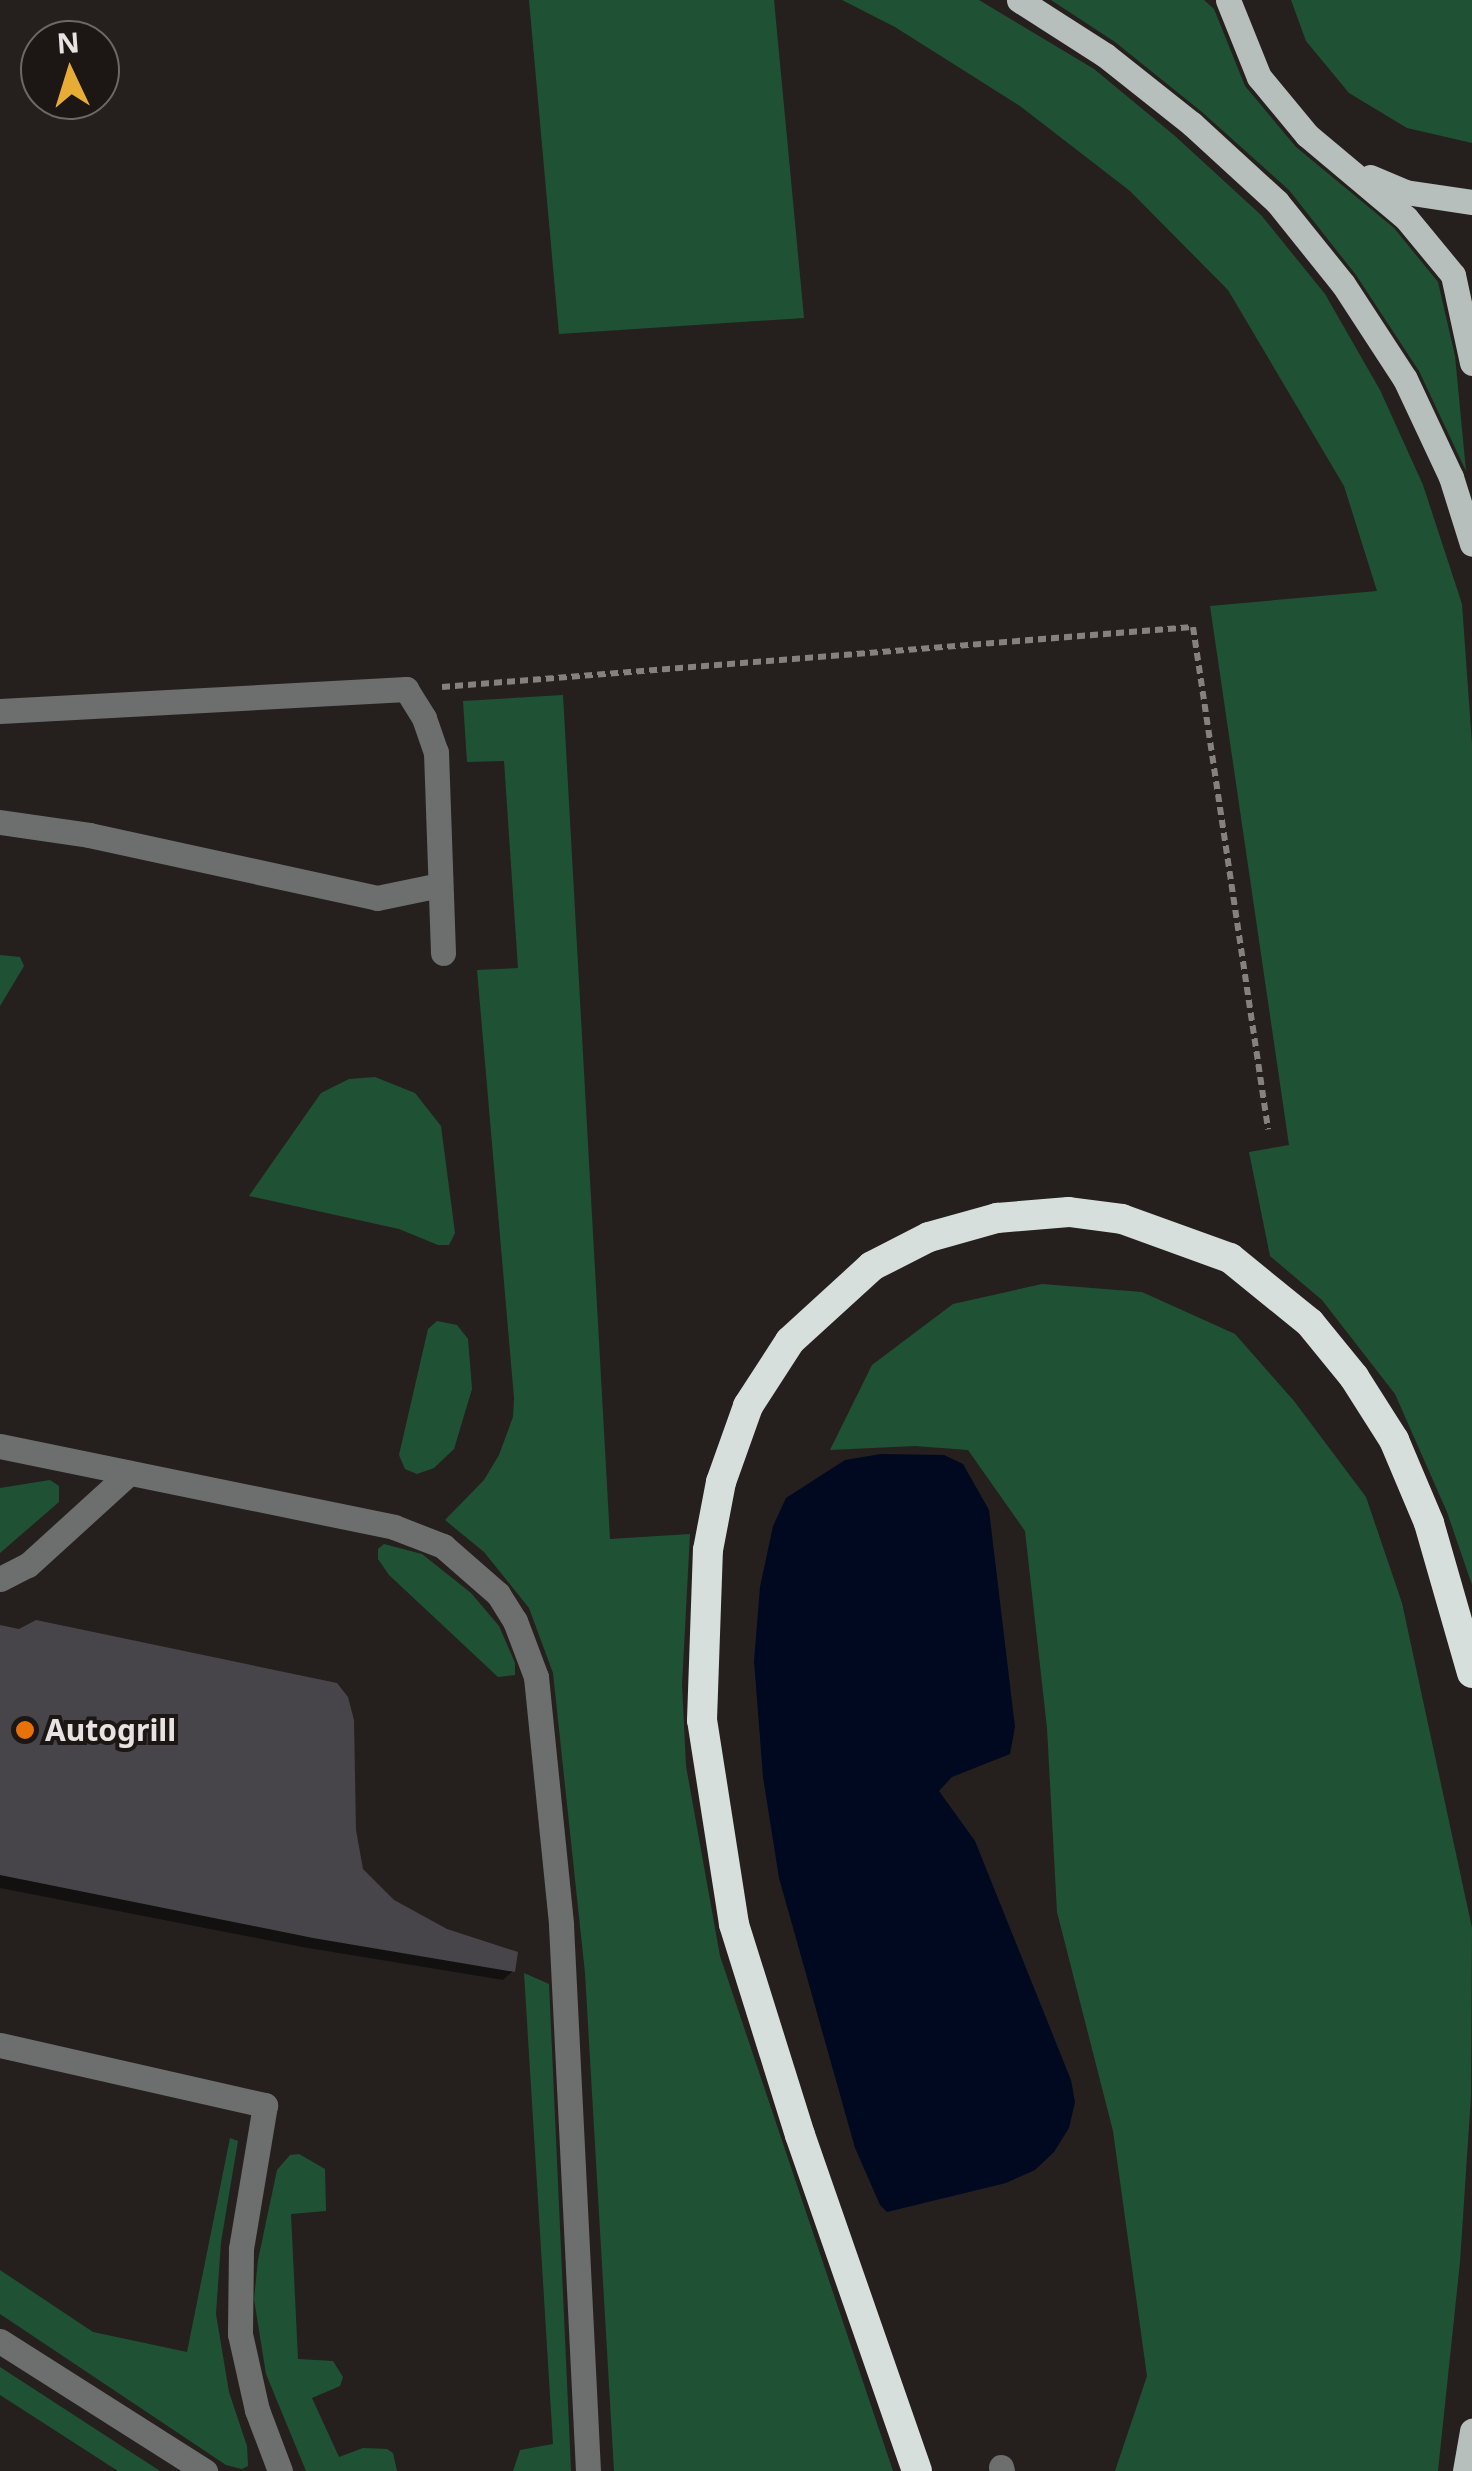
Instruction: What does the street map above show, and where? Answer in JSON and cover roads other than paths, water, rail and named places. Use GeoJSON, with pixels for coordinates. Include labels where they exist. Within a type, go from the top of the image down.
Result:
{"type":"FeatureCollection","features":[{"type":"Feature","properties":{"kind":"highway"},"geometry":{"type":"LineString","coordinates":[[918,2471],[800,2134],[734,1924],[714,1821],[702,1720],[708,1550],[721,1482],[748,1406],[790,1341],[872,1266],[929,1237],[997,1218],[1068,1212],[1122,1218],[1230,1258],[1310,1324],[1354,1377],[1394,1440],[1428,1523],[1472,1673]]}},
{"type":"Feature","properties":{"kind":"main road"},"geometry":{"type":"LineString","coordinates":[[1018,0],[1105,56],[1192,124],[1277,202],[1343,284],[1405,379],[1451,477],[1472,544]]}},
{"type":"Feature","properties":{"kind":"main road"},"geometry":{"type":"LineString","coordinates":[[1228,0],[1259,76],[1307,136],[1352,168],[1406,218],[1453,275],[1472,362]]}},
{"type":"Feature","properties":{"kind":"main road"},"geometry":{"type":"LineString","coordinates":[[1352,168],[1404,192],[1472,202]]}},
{"type":"Feature","properties":{"kind":"main road"},"geometry":{"type":"LineString","coordinates":[[1465,2471],[1472,2431]]}},
{"type":"Feature","properties":{"kind":"lane"},"geometry":{"type":"LineString","coordinates":[[0,711],[406,689],[424,718],[436,752],[443,952]]}},
{"type":"Feature","properties":{"kind":"lane"},"geometry":{"type":"LineString","coordinates":[[0,822],[89,835],[377,898],[440,885]]}},
{"type":"Feature","properties":{"kind":"lane"},"geometry":{"type":"LineString","coordinates":[[0,1446],[394,1527],[424,1538],[443,1546],[498,1594],[529,1648],[544,1732],[562,1926],[588,2471]]}},
{"type":"Feature","properties":{"kind":"lane"},"geometry":{"type":"LineString","coordinates":[[0,1579],[28,1565],[130,1473]]}},
{"type":"Feature","properties":{"kind":"lane"},"geometry":{"type":"LineString","coordinates":[[0,2044],[265,2105],[241,2249],[240,2334],[256,2410],[280,2471]]}},
{"type":"Feature","properties":{"kind":"lane"},"geometry":{"type":"LineString","coordinates":[[0,2341],[205,2471]]}},
{"type":"Feature","properties":{"kind":"water"},"geometry":{"type":"Polygon","coordinates":[[[881,1454],[944,1455],[963,1464],[989,1510],[1015,1727],[1010,1754],[952,1777],[939,1791],[975,1841],[1071,2080],[1075,2102],[1069,2128],[1054,2152],[1035,2170],[1006,2183],[887,2212],[880,2205],[855,2148],[779,1878],[763,1777],[754,1661],[760,1587],[773,1526],[786,1498],[845,1460],[881,1454]]]}},
{"type":"Feature","properties":{"kind":"place","name":"Autogrill"},"geometry":{"type":"Point","coordinates":[25,1730]}}]}
